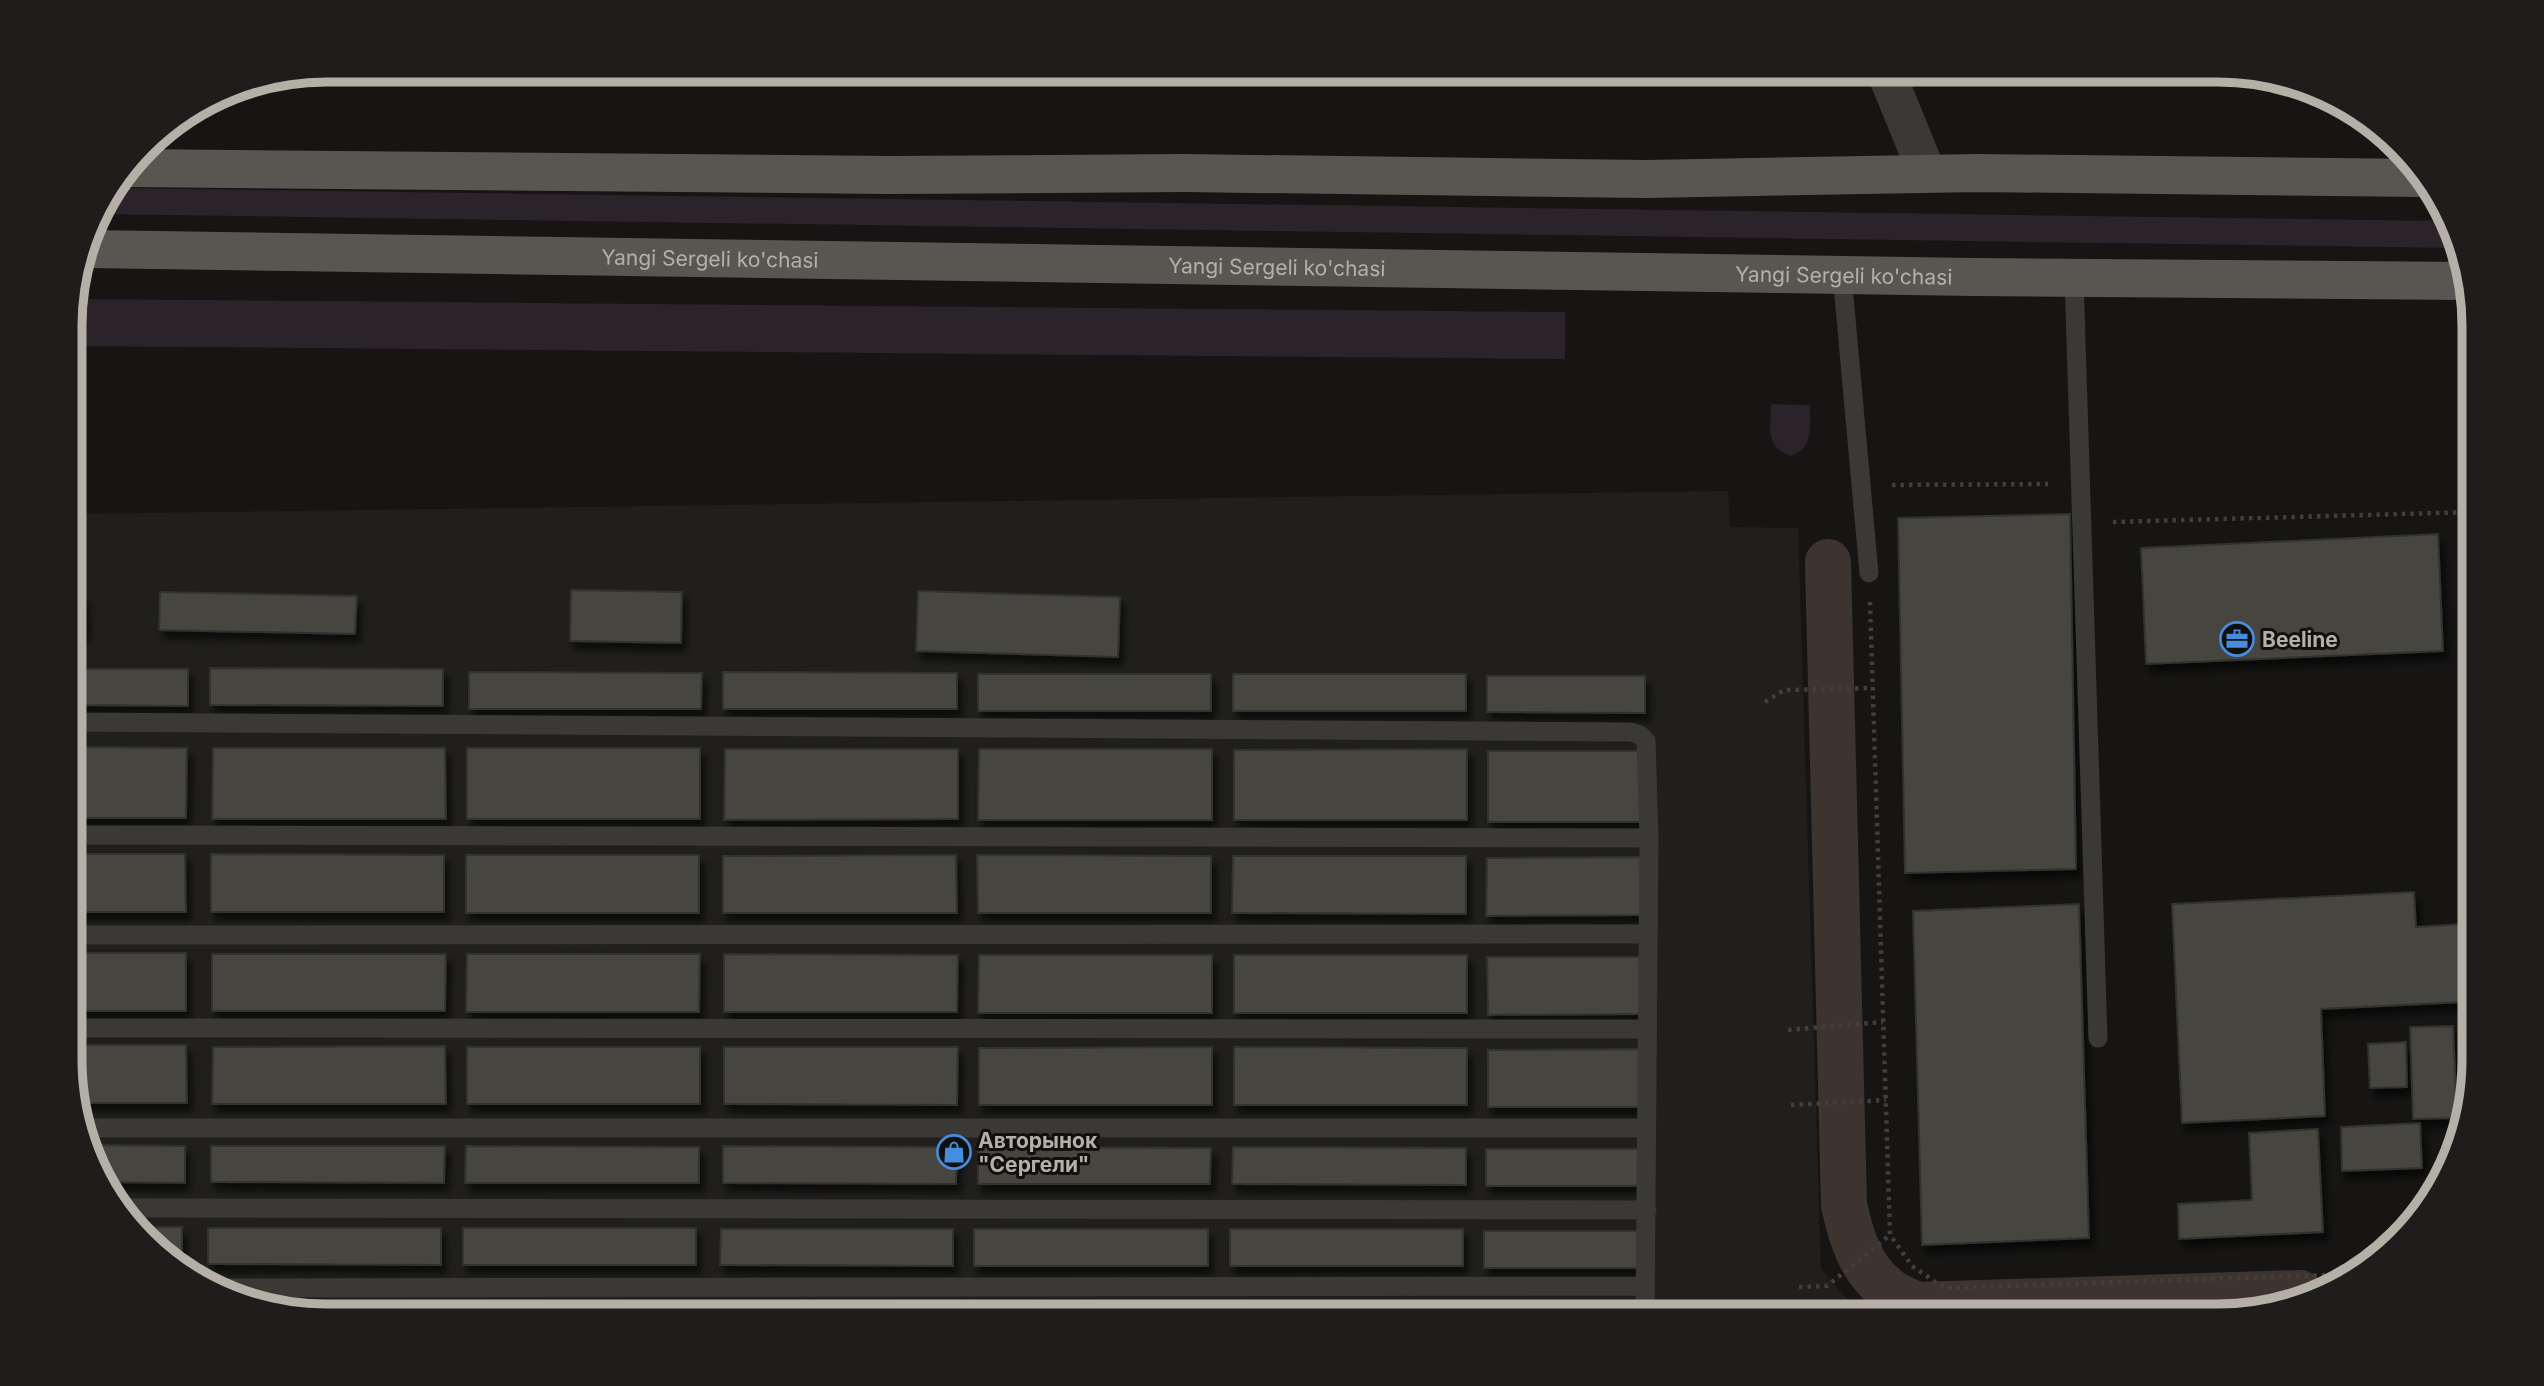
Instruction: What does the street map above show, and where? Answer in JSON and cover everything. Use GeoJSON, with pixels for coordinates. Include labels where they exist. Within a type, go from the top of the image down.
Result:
{"type":"FeatureCollection","features":[{"type":"Feature","properties":{"kind":"main road"},"geometry":{"type":"LineString","coordinates":[[141,168],[875,175],[1185,173],[1646,179],[1927,173],[2411,178]]}},
{"type":"Feature","properties":{"kind":"main road","name":"Yangi Sergeli ko'chasi"},"geometry":{"type":"LineString","coordinates":[[95,249],[2457,281]]}},
{"type":"Feature","properties":{"kind":"street"},"geometry":{"type":"LineString","coordinates":[[1890,82],[1927,173]]}},
{"type":"Feature","properties":{"kind":"lane"},"geometry":{"type":"LineString","coordinates":[[1842,274],[1869,573]]}},
{"type":"Feature","properties":{"kind":"lane"},"geometry":{"type":"LineString","coordinates":[[2074,277],[2098,1038]]}},
{"type":"Feature","properties":{"kind":"lane"},"geometry":{"type":"LineString","coordinates":[[82,722],[1631,732],[1640,735],[1646,741],[1649,838],[1645,1303]]}},
{"type":"Feature","properties":{"kind":"lane"},"geometry":{"type":"LineString","coordinates":[[82,835],[1649,838]]}},
{"type":"Feature","properties":{"kind":"lane"},"geometry":{"type":"LineString","coordinates":[[82,934],[1647,934]]}},
{"type":"Feature","properties":{"kind":"lane"},"geometry":{"type":"LineString","coordinates":[[82,1028],[1647,1029]]}},
{"type":"Feature","properties":{"kind":"lane"},"geometry":{"type":"LineString","coordinates":[[93,1128],[1647,1128]]}},
{"type":"Feature","properties":{"kind":"lane"},"geometry":{"type":"LineString","coordinates":[[133,1208],[1647,1210]]}},
{"type":"Feature","properties":{"kind":"lane"},"geometry":{"type":"LineString","coordinates":[[240,1288],[1645,1286]]}},
{"type":"Feature","properties":{"kind":"path"},"geometry":{"type":"LineString","coordinates":[[1861,485],[2080,484]]}},
{"type":"Feature","properties":{"kind":"path"},"geometry":{"type":"LineString","coordinates":[[2081,523],[2462,512]]}},
{"type":"Feature","properties":{"kind":"path"},"geometry":{"type":"LineString","coordinates":[[1869,573],[1890,1235],[1912,1266],[1944,1288],[2333,1275]]}},
{"type":"Feature","properties":{"kind":"path"},"geometry":{"type":"LineString","coordinates":[[1765,702],[1784,690],[1872,688]]}},
{"type":"Feature","properties":{"kind":"path"},"geometry":{"type":"LineString","coordinates":[[1788,1030],[1883,1022]]}},
{"type":"Feature","properties":{"kind":"path"},"geometry":{"type":"LineString","coordinates":[[1791,1105],[1886,1100]]}},
{"type":"Feature","properties":{"kind":"path"},"geometry":{"type":"LineString","coordinates":[[1799,1287],[1827,1286],[1890,1235]]}},
{"type":"Feature","properties":{"kind":"shaded area"},"geometry":{"type":"Polygon","coordinates":[[[125,188],[2437,221],[2448,248],[109,214],[125,188]]]}},
{"type":"Feature","properties":{"kind":"shaded area"},"geometry":{"type":"Polygon","coordinates":[[[84,299],[1565,312],[1565,359],[83,346],[83,311],[84,299]]]}},
{"type":"Feature","properties":{"kind":"shaded area"},"geometry":{"type":"Polygon","coordinates":[[[1771,404],[1810,405],[1807,442],[1799,452],[1791,456],[1776,447],[1773,441],[1770,428],[1771,404]]]}},
{"type":"Feature","properties":{"kind":"shaded area"},"geometry":{"type":"Polygon","coordinates":[[[1728,491],[1730,527],[1798,528],[1821,1269],[1851,1303],[327,1304],[295,1302],[263,1295],[218,1279],[165,1243],[133,1208],[115,1182],[101,1153],[84,1091],[83,514],[1728,491]]]}},
{"type":"Feature","properties":{"kind":"building"},"geometry":{"type":"Polygon","coordinates":[[[2070,514],[2076,869],[1905,873],[1898,518],[2070,514]]]}},
{"type":"Feature","properties":{"kind":"building"},"geometry":{"type":"Polygon","coordinates":[[[2438,534],[2443,651],[2146,664],[2141,548],[2438,534]]]}},
{"type":"Feature","properties":{"kind":"building"},"geometry":{"type":"Polygon","coordinates":[[[571,590],[682,592],[681,643],[570,641],[571,590]]]}},
{"type":"Feature","properties":{"kind":"building"},"geometry":{"type":"Polygon","coordinates":[[[918,591],[1120,597],[1118,657],[916,651],[918,591]]]}},
{"type":"Feature","properties":{"kind":"building"},"geometry":{"type":"Polygon","coordinates":[[[160,592],[357,596],[355,634],[159,630],[160,592]]]}},
{"type":"Feature","properties":{"kind":"building"},"geometry":{"type":"Polygon","coordinates":[[[83,594],[84,594],[85,633],[83,633],[83,594]]]}},
{"type":"Feature","properties":{"kind":"building"},"geometry":{"type":"Polygon","coordinates":[[[210,668],[443,669],[443,706],[210,705],[210,668]]]}},
{"type":"Feature","properties":{"kind":"building"},"geometry":{"type":"Polygon","coordinates":[[[83,669],[188,669],[188,706],[82,705],[83,669]]]}},
{"type":"Feature","properties":{"kind":"building"},"geometry":{"type":"Polygon","coordinates":[[[469,672],[702,673],[701,709],[469,709],[469,672]]]}},
{"type":"Feature","properties":{"kind":"building"},"geometry":{"type":"Polygon","coordinates":[[[723,672],[957,673],[957,709],[723,709],[723,672]]]}},
{"type":"Feature","properties":{"kind":"building"},"geometry":{"type":"Polygon","coordinates":[[[978,674],[1211,674],[1211,711],[978,711],[978,674]]]}},
{"type":"Feature","properties":{"kind":"building"},"geometry":{"type":"Polygon","coordinates":[[[1233,674],[1466,674],[1466,711],[1233,711],[1233,674]]]}},
{"type":"Feature","properties":{"kind":"building"},"geometry":{"type":"Polygon","coordinates":[[[1487,676],[1645,676],[1645,713],[1487,712],[1487,676]]]}},
{"type":"Feature","properties":{"kind":"building"},"geometry":{"type":"Polygon","coordinates":[[[82,747],[187,748],[186,818],[82,818],[82,747]]]}},
{"type":"Feature","properties":{"kind":"building"},"geometry":{"type":"Polygon","coordinates":[[[213,748],[445,748],[446,819],[212,819],[213,748]]]}},
{"type":"Feature","properties":{"kind":"building"},"geometry":{"type":"Polygon","coordinates":[[[467,748],[700,748],[700,819],[467,819],[467,748]]]}},
{"type":"Feature","properties":{"kind":"building"},"geometry":{"type":"Polygon","coordinates":[[[725,749],[958,749],[958,819],[724,820],[725,749]]]}},
{"type":"Feature","properties":{"kind":"building"},"geometry":{"type":"Polygon","coordinates":[[[979,749],[1212,749],[1212,820],[978,820],[979,749]]]}},
{"type":"Feature","properties":{"kind":"building"},"geometry":{"type":"Polygon","coordinates":[[[1467,749],[1467,820],[1234,820],[1234,750],[1467,749]]]}},
{"type":"Feature","properties":{"kind":"building"},"geometry":{"type":"Polygon","coordinates":[[[1488,751],[1646,751],[1645,822],[1488,822],[1488,751]]]}},
{"type":"Feature","properties":{"kind":"building"},"geometry":{"type":"Polygon","coordinates":[[[82,854],[185,854],[186,912],[82,912],[82,854]]]}},
{"type":"Feature","properties":{"kind":"building"},"geometry":{"type":"Polygon","coordinates":[[[211,854],[444,855],[444,912],[211,912],[211,854]]]}},
{"type":"Feature","properties":{"kind":"building"},"geometry":{"type":"Polygon","coordinates":[[[466,855],[699,855],[699,913],[466,913],[466,855]]]}},
{"type":"Feature","properties":{"kind":"building"},"geometry":{"type":"Polygon","coordinates":[[[956,855],[957,913],[723,913],[723,856],[956,855]]]}},
{"type":"Feature","properties":{"kind":"building"},"geometry":{"type":"Polygon","coordinates":[[[977,855],[1211,856],[1211,913],[978,913],[977,855]]]}},
{"type":"Feature","properties":{"kind":"building"},"geometry":{"type":"Polygon","coordinates":[[[1233,856],[1466,856],[1466,914],[1232,913],[1233,856]]]}},
{"type":"Feature","properties":{"kind":"building"},"geometry":{"type":"Polygon","coordinates":[[[1644,857],[1644,915],[1486,916],[1487,858],[1644,857]]]}},
{"type":"Feature","properties":{"kind":"building"},"geometry":{"type":"Polygon","coordinates":[[[2414,892],[2416,927],[2461,924],[2462,1002],[2321,1009],[2325,1116],[2182,1123],[2172,904],[2414,892]]]}},
{"type":"Feature","properties":{"kind":"building"},"geometry":{"type":"Polygon","coordinates":[[[2079,904],[2089,1238],[1922,1245],[1913,911],[2079,904]]]}},
{"type":"Feature","properties":{"kind":"building"},"geometry":{"type":"Polygon","coordinates":[[[82,953],[186,953],[186,1011],[82,1011],[82,953]]]}},
{"type":"Feature","properties":{"kind":"building"},"geometry":{"type":"Polygon","coordinates":[[[212,954],[446,954],[445,1011],[212,1011],[212,954]]]}},
{"type":"Feature","properties":{"kind":"building"},"geometry":{"type":"Polygon","coordinates":[[[467,954],[700,954],[699,1012],[466,1012],[467,954]]]}},
{"type":"Feature","properties":{"kind":"building"},"geometry":{"type":"Polygon","coordinates":[[[724,954],[958,955],[957,1012],[724,1012],[724,954]]]}},
{"type":"Feature","properties":{"kind":"building"},"geometry":{"type":"Polygon","coordinates":[[[979,955],[1212,955],[1212,1013],[978,1013],[979,955]]]}},
{"type":"Feature","properties":{"kind":"building"},"geometry":{"type":"Polygon","coordinates":[[[1234,955],[1467,955],[1467,1013],[1234,1013],[1234,955]]]}},
{"type":"Feature","properties":{"kind":"building"},"geometry":{"type":"Polygon","coordinates":[[[1487,957],[1645,957],[1645,1014],[1488,1015],[1487,957]]]}},
{"type":"Feature","properties":{"kind":"building"},"geometry":{"type":"Polygon","coordinates":[[[2453,1026],[2457,1107],[2454,1118],[2413,1119],[2410,1027],[2453,1026]]]}},
{"type":"Feature","properties":{"kind":"building"},"geometry":{"type":"Polygon","coordinates":[[[2406,1042],[2407,1087],[2370,1088],[2368,1044],[2406,1042]]]}},
{"type":"Feature","properties":{"kind":"building"},"geometry":{"type":"Polygon","coordinates":[[[82,1045],[186,1045],[187,1103],[87,1103],[82,1045]]]}},
{"type":"Feature","properties":{"kind":"building"},"geometry":{"type":"Polygon","coordinates":[[[445,1046],[446,1104],[212,1104],[213,1047],[445,1046]]]}},
{"type":"Feature","properties":{"kind":"building"},"geometry":{"type":"Polygon","coordinates":[[[467,1047],[700,1047],[700,1104],[467,1104],[467,1047]]]}},
{"type":"Feature","properties":{"kind":"building"},"geometry":{"type":"Polygon","coordinates":[[[724,1047],[958,1047],[957,1105],[724,1104],[724,1047]]]}},
{"type":"Feature","properties":{"kind":"building"},"geometry":{"type":"Polygon","coordinates":[[[1212,1047],[1212,1105],[979,1105],[979,1048],[1212,1047]]]}},
{"type":"Feature","properties":{"kind":"building"},"geometry":{"type":"Polygon","coordinates":[[[1234,1047],[1467,1048],[1467,1105],[1234,1105],[1234,1047]]]}},
{"type":"Feature","properties":{"kind":"building"},"geometry":{"type":"Polygon","coordinates":[[[1646,1049],[1645,1107],[1488,1107],[1488,1050],[1646,1049]]]}},
{"type":"Feature","properties":{"kind":"building"},"geometry":{"type":"Polygon","coordinates":[[[2420,1123],[2422,1168],[2342,1171],[2341,1127],[2420,1123]]]}},
{"type":"Feature","properties":{"kind":"building"},"geometry":{"type":"Polygon","coordinates":[[[2318,1129],[2323,1232],[2179,1239],[2178,1204],[2252,1200],[2249,1133],[2318,1129]]]}},
{"type":"Feature","properties":{"kind":"building"},"geometry":{"type":"Polygon","coordinates":[[[98,1145],[185,1146],[185,1183],[115,1182],[98,1145]]]}},
{"type":"Feature","properties":{"kind":"building"},"geometry":{"type":"Polygon","coordinates":[[[211,1146],[445,1146],[444,1183],[211,1182],[211,1146]]]}},
{"type":"Feature","properties":{"kind":"building"},"geometry":{"type":"Polygon","coordinates":[[[466,1146],[699,1147],[699,1183],[465,1183],[466,1146]]]}},
{"type":"Feature","properties":{"kind":"building"},"geometry":{"type":"Polygon","coordinates":[[[723,1146],[957,1147],[956,1184],[723,1183],[723,1146]]]}},
{"type":"Feature","properties":{"kind":"building"},"geometry":{"type":"Polygon","coordinates":[[[978,1147],[1211,1148],[1210,1184],[978,1184],[978,1147]]]}},
{"type":"Feature","properties":{"kind":"building"},"geometry":{"type":"Polygon","coordinates":[[[1233,1147],[1466,1148],[1466,1185],[1232,1184],[1233,1147]]]}},
{"type":"Feature","properties":{"kind":"building"},"geometry":{"type":"Polygon","coordinates":[[[1486,1149],[1644,1149],[1644,1186],[1486,1186],[1486,1149]]]}},
{"type":"Feature","properties":{"kind":"building"},"geometry":{"type":"Polygon","coordinates":[[[150,1227],[182,1227],[182,1256],[150,1227]]]}},
{"type":"Feature","properties":{"kind":"building"},"geometry":{"type":"Polygon","coordinates":[[[208,1228],[441,1228],[441,1265],[208,1264],[208,1228]]]}},
{"type":"Feature","properties":{"kind":"building"},"geometry":{"type":"Polygon","coordinates":[[[463,1228],[696,1228],[696,1265],[463,1265],[463,1228]]]}},
{"type":"Feature","properties":{"kind":"building"},"geometry":{"type":"Polygon","coordinates":[[[721,1229],[953,1229],[953,1266],[720,1265],[721,1229]]]}},
{"type":"Feature","properties":{"kind":"building"},"geometry":{"type":"Polygon","coordinates":[[[974,1229],[1208,1229],[1208,1266],[974,1266],[974,1229]]]}},
{"type":"Feature","properties":{"kind":"building"},"geometry":{"type":"Polygon","coordinates":[[[1230,1229],[1463,1229],[1463,1266],[1230,1266],[1230,1229]]]}},
{"type":"Feature","properties":{"kind":"building"},"geometry":{"type":"Polygon","coordinates":[[[1484,1231],[1642,1231],[1642,1268],[1484,1268],[1484,1231]]]}},
{"type":"Feature","properties":{"kind":"waterway"},"geometry":{"type":"LineString","coordinates":[[1828,562],[1844,1205],[1858,1251],[1870,1272],[1887,1289],[1913,1303]]}},
{"type":"Feature","properties":{"kind":"waterway"},"geometry":{"type":"LineString","coordinates":[[1977,1303],[2287,1293]]}},
{"type":"Feature","properties":{"kind":"place","name":"Beeline"},"geometry":{"type":"Point","coordinates":[2237,639]}},
{"type":"Feature","properties":{"kind":"place","name":"Авторынок \"Сергели\""},"geometry":{"type":"Point","coordinates":[954,1152]}}]}
